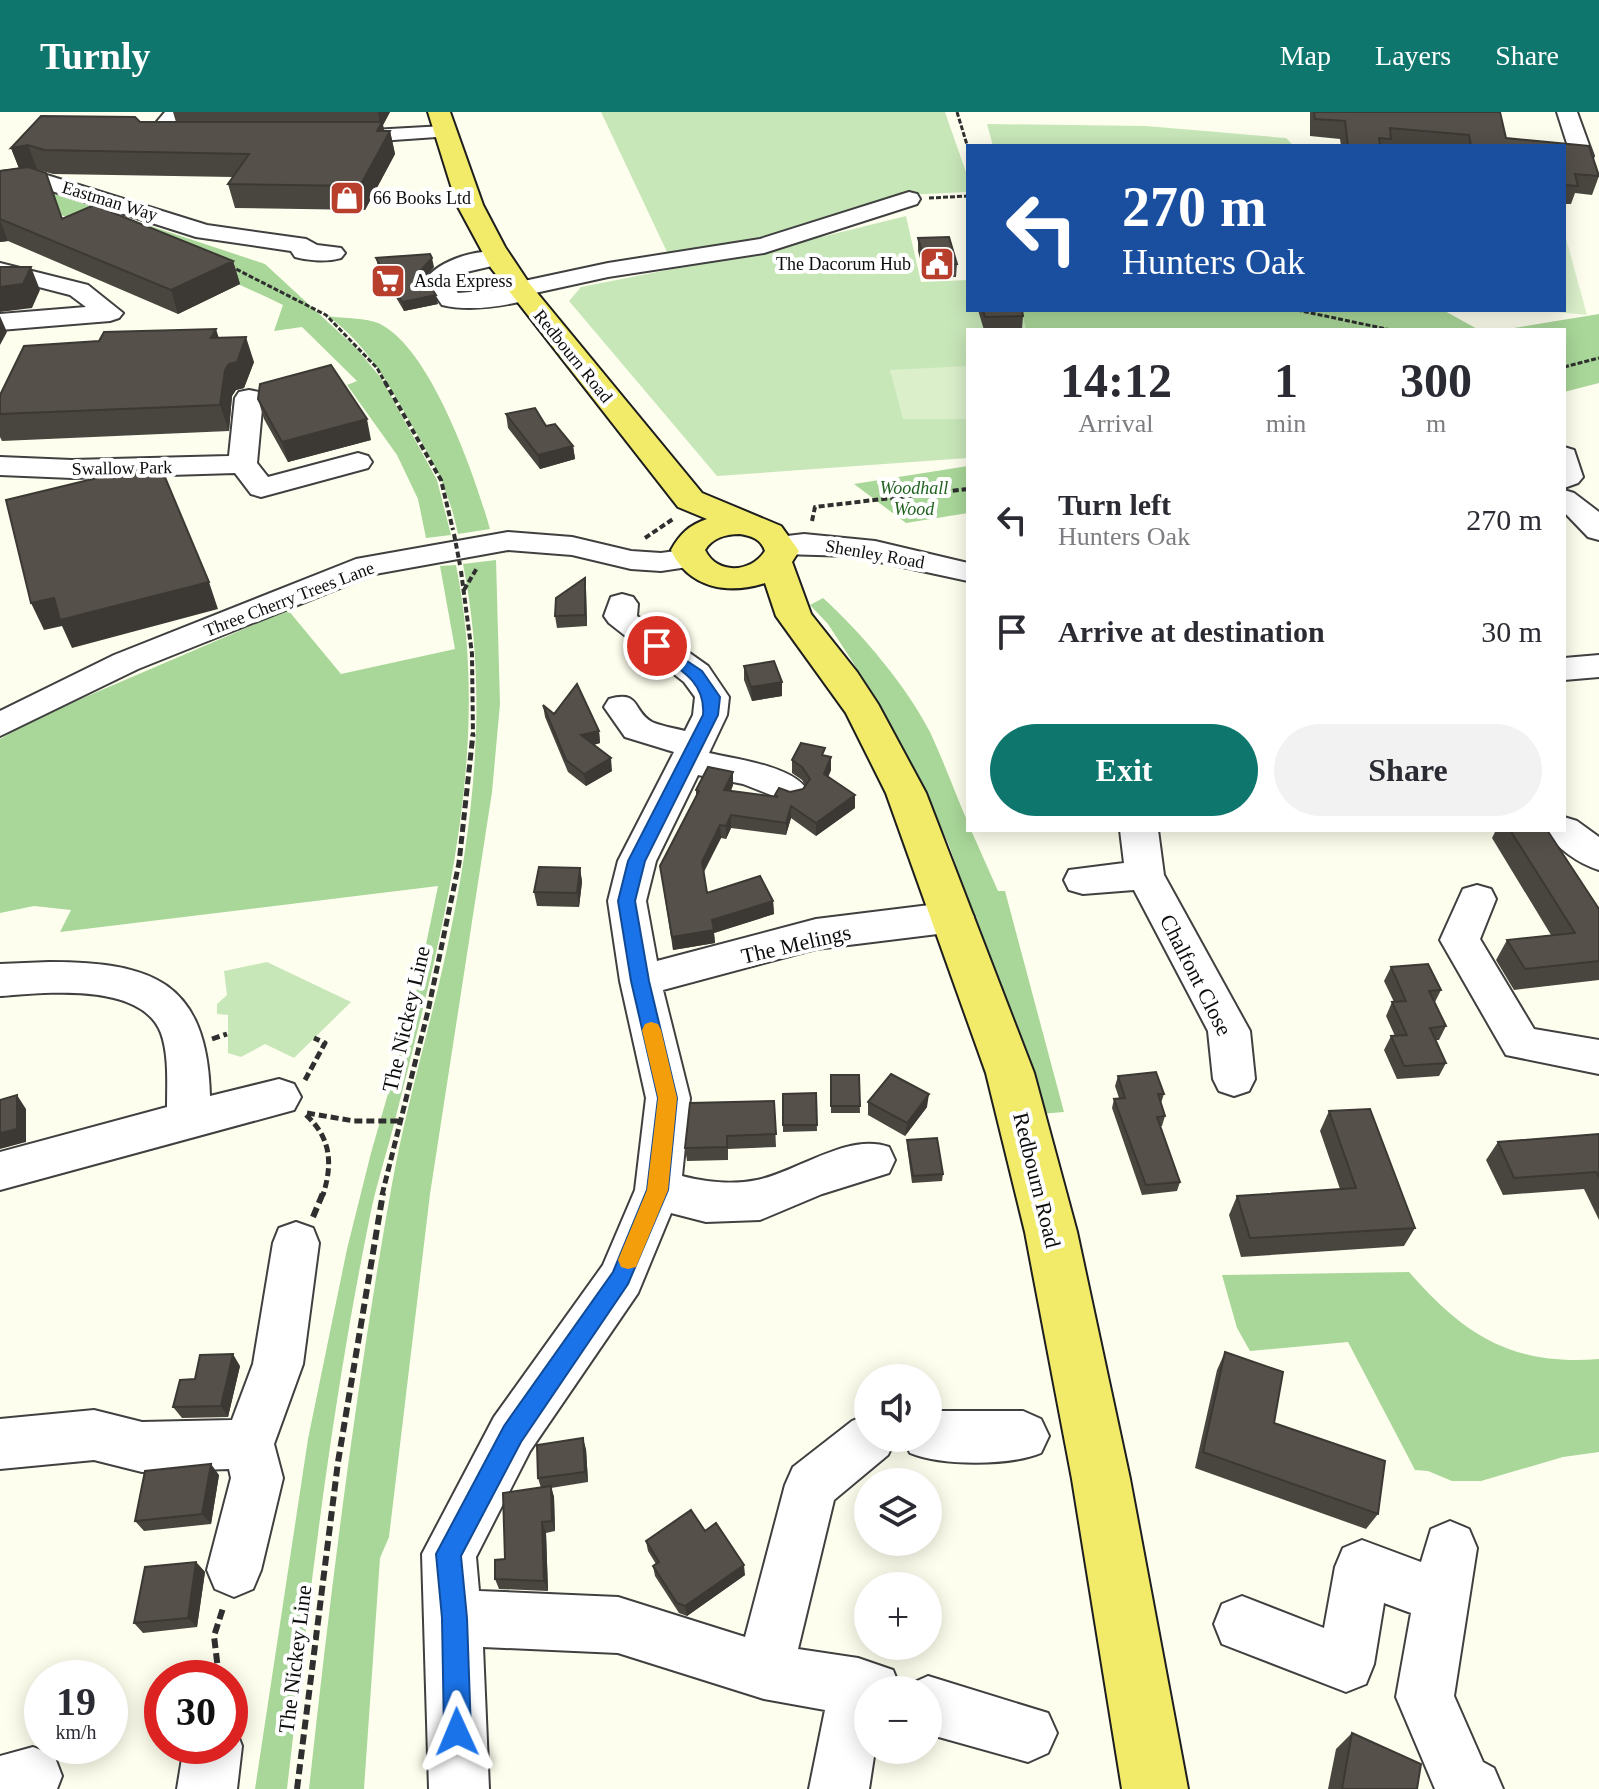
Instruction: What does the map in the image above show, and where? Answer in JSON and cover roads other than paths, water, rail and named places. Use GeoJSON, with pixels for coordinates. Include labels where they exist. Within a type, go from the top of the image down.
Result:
{"type":"FeatureCollection","features":[{"type":"Feature","properties":{"kind":"main road","name":"Redbourn Road"},"geometry":{"type":"LineString","coordinates":[[441,122],[465,199],[496,258],[690,500],[768,532],[788,550],[794,616]]}},
{"type":"Feature","properties":{"kind":"main road"},"geometry":{"type":"LineString","coordinates":[[690,500],[692,549]]}},
{"type":"Feature","properties":{"kind":"main road"},"geometry":{"type":"LineString","coordinates":[[692,549],[719,526],[745,524]]}},
{"type":"Feature","properties":{"kind":"main road","name":"Redbourn Road"},"geometry":{"type":"LineString","coordinates":[[692,549],[703,571],[724,578],[794,616],[844,680],[865,713],[906,793],[954,917],[1010,1073],[1051,1232],[1101,1479],[1155,1789]]}},
{"type":"Feature","properties":{"kind":"main road"},"geometry":{"type":"LineString","coordinates":[[724,578],[754,576],[788,550]]}},
{"type":"Feature","properties":{"kind":"street"},"geometry":{"type":"LineString","coordinates":[[176,112],[155,137],[216,138]]}},
{"type":"Feature","properties":{"kind":"street"},"geometry":{"type":"LineString","coordinates":[[1567,112],[1582,156]]}},
{"type":"Feature","properties":{"kind":"street"},"geometry":{"type":"LineString","coordinates":[[338,114],[315,138],[441,122]]}},
{"type":"Feature","properties":{"kind":"street","name":"Eastman Way"},"geometry":{"type":"LineString","coordinates":[[0,184],[37,179],[99,198],[174,215],[204,232],[306,246],[303,252],[333,253]]}},
{"type":"Feature","properties":{"kind":"street"},"geometry":{"type":"LineString","coordinates":[[99,198],[124,185],[147,190]]}},
{"type":"Feature","properties":{"kind":"street"},"geometry":{"type":"LineString","coordinates":[[496,258],[454,267],[437,280],[451,300],[477,301],[608,270],[764,246],[909,199]]}},
{"type":"Feature","properties":{"kind":"street"},"geometry":{"type":"LineString","coordinates":[[0,270],[79,290],[110,313],[0,322]]}},
{"type":"Feature","properties":{"kind":"street"},"geometry":{"type":"LineString","coordinates":[[249,398],[243,464],[261,488],[358,462]]}},
{"type":"Feature","properties":{"kind":"street","name":"Swallow Park"},"geometry":{"type":"LineString","coordinates":[[0,466],[72,469],[243,464]]}},
{"type":"Feature","properties":{"kind":"street"},"geometry":{"type":"LineString","coordinates":[[1566,500],[1582,511],[1599,531]]}},
{"type":"Feature","properties":{"kind":"street","name":"Three Cherry Trees Lane"},"geometry":{"type":"LineString","coordinates":[[0,725],[126,662],[367,566],[508,541],[572,546],[631,560],[661,562],[692,549]]}},
{"type":"Feature","properties":{"kind":"street","name":"Shenley Road"},"geometry":{"type":"LineString","coordinates":[[788,550],[848,547],[966,572]]}},
{"type":"Feature","properties":{"kind":"street"},"geometry":{"type":"LineString","coordinates":[[459,1789],[449,1554],[512,1434],[621,1278],[658,1190],[668,1098],[640,981],[627,901],[637,861],[710,715],[712,697],[696,674],[647,630]]}},
{"type":"Feature","properties":{"kind":"street"},"geometry":{"type":"LineString","coordinates":[[1566,669],[1599,666]]}},
{"type":"Feature","properties":{"kind":"street"},"geometry":{"type":"LineString","coordinates":[[621,707],[637,729],[789,790]]}},
{"type":"Feature","properties":{"kind":"street"},"geometry":{"type":"LineString","coordinates":[[1566,831],[1599,856]]}},
{"type":"Feature","properties":{"kind":"street","name":"Chalfont Close"},"geometry":{"type":"LineString","coordinates":[[1139,832],[1145,875],[1229,1031],[1234,1079]]}},
{"type":"Feature","properties":{"kind":"street"},"geometry":{"type":"LineString","coordinates":[[1083,880],[1145,875]]}},
{"type":"Feature","properties":{"kind":"street"},"geometry":{"type":"LineString","coordinates":[[1477,899],[1460,940],[1521,1043],[1599,1057]]}},
{"type":"Feature","properties":{"kind":"street","name":"The Melings"},"geometry":{"type":"LineString","coordinates":[[640,981],[816,934],[954,917]]}},
{"type":"Feature","properties":{"kind":"street"},"geometry":{"type":"LineString","coordinates":[[0,980],[61,976],[100,979],[130,986],[155,998],[182,1031],[189,1120]]}},
{"type":"Feature","properties":{"kind":"street"},"geometry":{"type":"LineString","coordinates":[[0,1171],[279,1097]]}},
{"type":"Feature","properties":{"kind":"street"},"geometry":{"type":"LineString","coordinates":[[658,1190],[706,1202],[760,1200],[812,1178],[873,1160]]}},
{"type":"Feature","properties":{"kind":"street"},"geometry":{"type":"LineString","coordinates":[[234,1570],[257,1478],[252,1435],[278,1364],[296,1243]]}},
{"type":"Feature","properties":{"kind":"street"},"geometry":{"type":"LineString","coordinates":[[0,1444],[94,1435],[142,1447],[252,1435]]}},
{"type":"Feature","properties":{"kind":"street"},"geometry":{"type":"LineString","coordinates":[[942,1436],[1023,1436]]}},
{"type":"Feature","properties":{"kind":"street"},"geometry":{"type":"LineString","coordinates":[[764,1671],[811,1485],[854,1451]]}},
{"type":"Feature","properties":{"kind":"street"},"geometry":{"type":"LineString","coordinates":[[1242,1624],[1346,1664],[1362,1567],[1446,1573],[1425,1697],[1462,1783],[1473,1789]]}},
{"type":"Feature","properties":{"kind":"street"},"geometry":{"type":"LineString","coordinates":[[454,1618],[618,1625],[764,1671],[854,1686]]}},
{"type":"Feature","properties":{"kind":"street"},"geometry":{"type":"LineString","coordinates":[[942,1709],[1028,1733]]}},
{"type":"Feature","properties":{"kind":"street"},"geometry":{"type":"LineString","coordinates":[[839,1789],[854,1731]]}},
{"type":"Feature","properties":{"kind":"street"},"geometry":{"type":"LineString","coordinates":[[207,1789],[210,1764]]}},
{"type":"Feature","properties":{"kind":"place","name":"66 Books Ltd"},"geometry":{"type":"Point","coordinates":[347,198]}},
{"type":"Feature","properties":{"kind":"place","name":"The Dacorum Hub"},"geometry":{"type":"Point","coordinates":[937,264]}},
{"type":"Feature","properties":{"kind":"place","name":"Asda Express"},"geometry":{"type":"Point","coordinates":[388,281]}},
{"type":"Feature","properties":{"kind":"park label","name":"Woodhall Wood"},"geometry":{"type":"Point","coordinates":[914,498]}}]}
